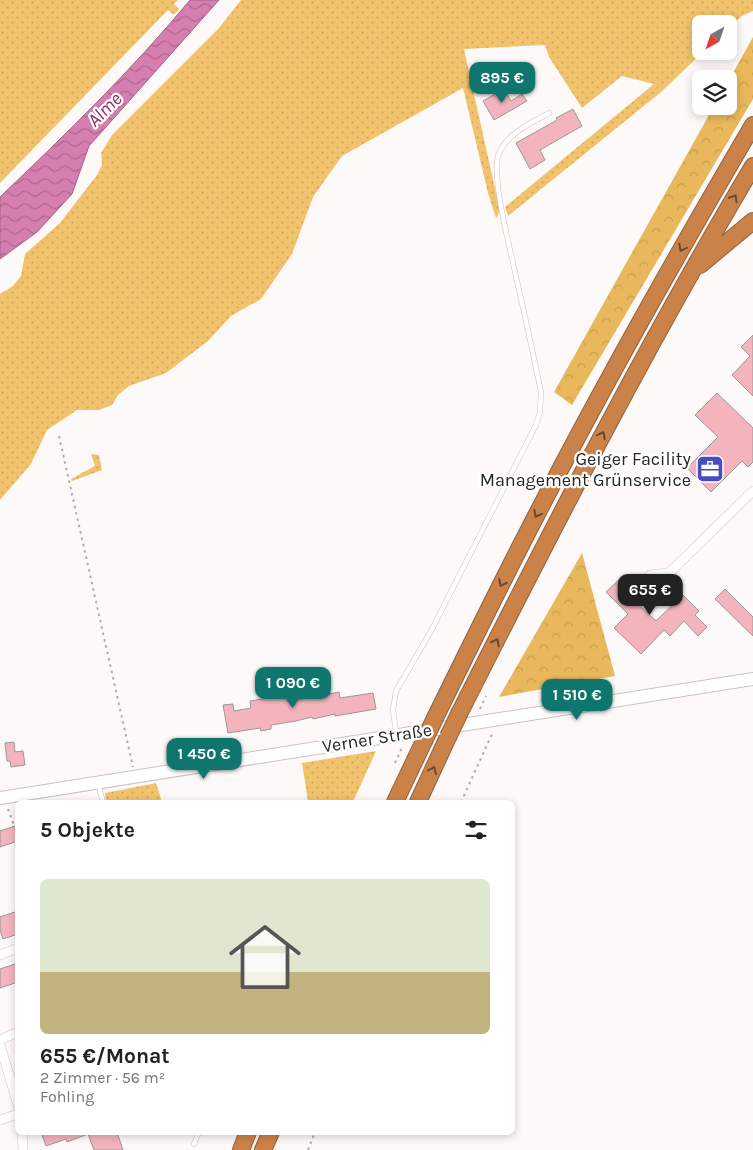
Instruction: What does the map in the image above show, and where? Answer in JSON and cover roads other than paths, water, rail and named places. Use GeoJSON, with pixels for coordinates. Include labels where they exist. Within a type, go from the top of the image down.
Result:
{"type":"FeatureCollection","features":[{"type":"Feature","properties":{"kind":"highway"},"geometry":{"type":"LineString","coordinates":[[396,800],[436,716],[556,478],[663,282],[753,125]]}},
{"type":"Feature","properties":{"kind":"highway"},"geometry":{"type":"LineString","coordinates":[[419,800],[460,712],[542,549],[692,271],[753,166]]}},
{"type":"Feature","properties":{"kind":"highway"},"geometry":{"type":"LineString","coordinates":[[692,271],[753,221]]}},
{"type":"Feature","properties":{"kind":"highway"},"geometry":{"type":"LineString","coordinates":[[241,1150],[247,1135]]}},
{"type":"Feature","properties":{"kind":"highway"},"geometry":{"type":"LineString","coordinates":[[263,1150],[270,1135]]}},
{"type":"Feature","properties":{"kind":"main road","name":"Verner Straße"},"geometry":{"type":"LineString","coordinates":[[2,797],[135,776],[399,740],[494,720],[753,679]]}},
{"type":"Feature","properties":{"kind":"street"},"geometry":{"type":"LineString","coordinates":[[650,576],[669,573],[753,491]]}},
{"type":"Feature","properties":{"kind":"street"},"geometry":{"type":"LineString","coordinates":[[0,955],[15,949]]}},
{"type":"Feature","properties":{"kind":"street"},"geometry":{"type":"LineString","coordinates":[[0,1040],[15,1033]]}},
{"type":"Feature","properties":{"kind":"street"},"geometry":{"type":"LineString","coordinates":[[0,1045],[15,1096]]}},
{"type":"Feature","properties":{"kind":"street"},"geometry":{"type":"LineString","coordinates":[[0,1120],[15,1115]]}},
{"type":"Feature","properties":{"kind":"street"},"geometry":{"type":"LineString","coordinates":[[22,1135],[23,1150]]}},
{"type":"Feature","properties":{"kind":"lane"},"geometry":{"type":"LineString","coordinates":[[399,740],[393,709],[396,691],[431,631],[536,424],[540,412],[542,392],[501,206],[498,163],[500,151],[513,136],[522,128],[549,113]]}},
{"type":"Feature","properties":{"kind":"lane"},"geometry":{"type":"LineString","coordinates":[[98,782],[102,800]]}},
{"type":"Feature","properties":{"kind":"lane"},"geometry":{"type":"LineString","coordinates":[[194,1144],[198,1135]]}},
{"type":"Feature","properties":{"kind":"water","name":"Alme"},"geometry":{"type":"Polygon","coordinates":[[[190,0],[219,0],[89,146],[72,194],[37,232],[0,259],[0,197],[122,76],[190,0]]]}},
{"type":"Feature","properties":{"kind":"place","name":"Geiger Facility Management Grünservice"},"geometry":{"type":"Point","coordinates":[710,469]}}]}
